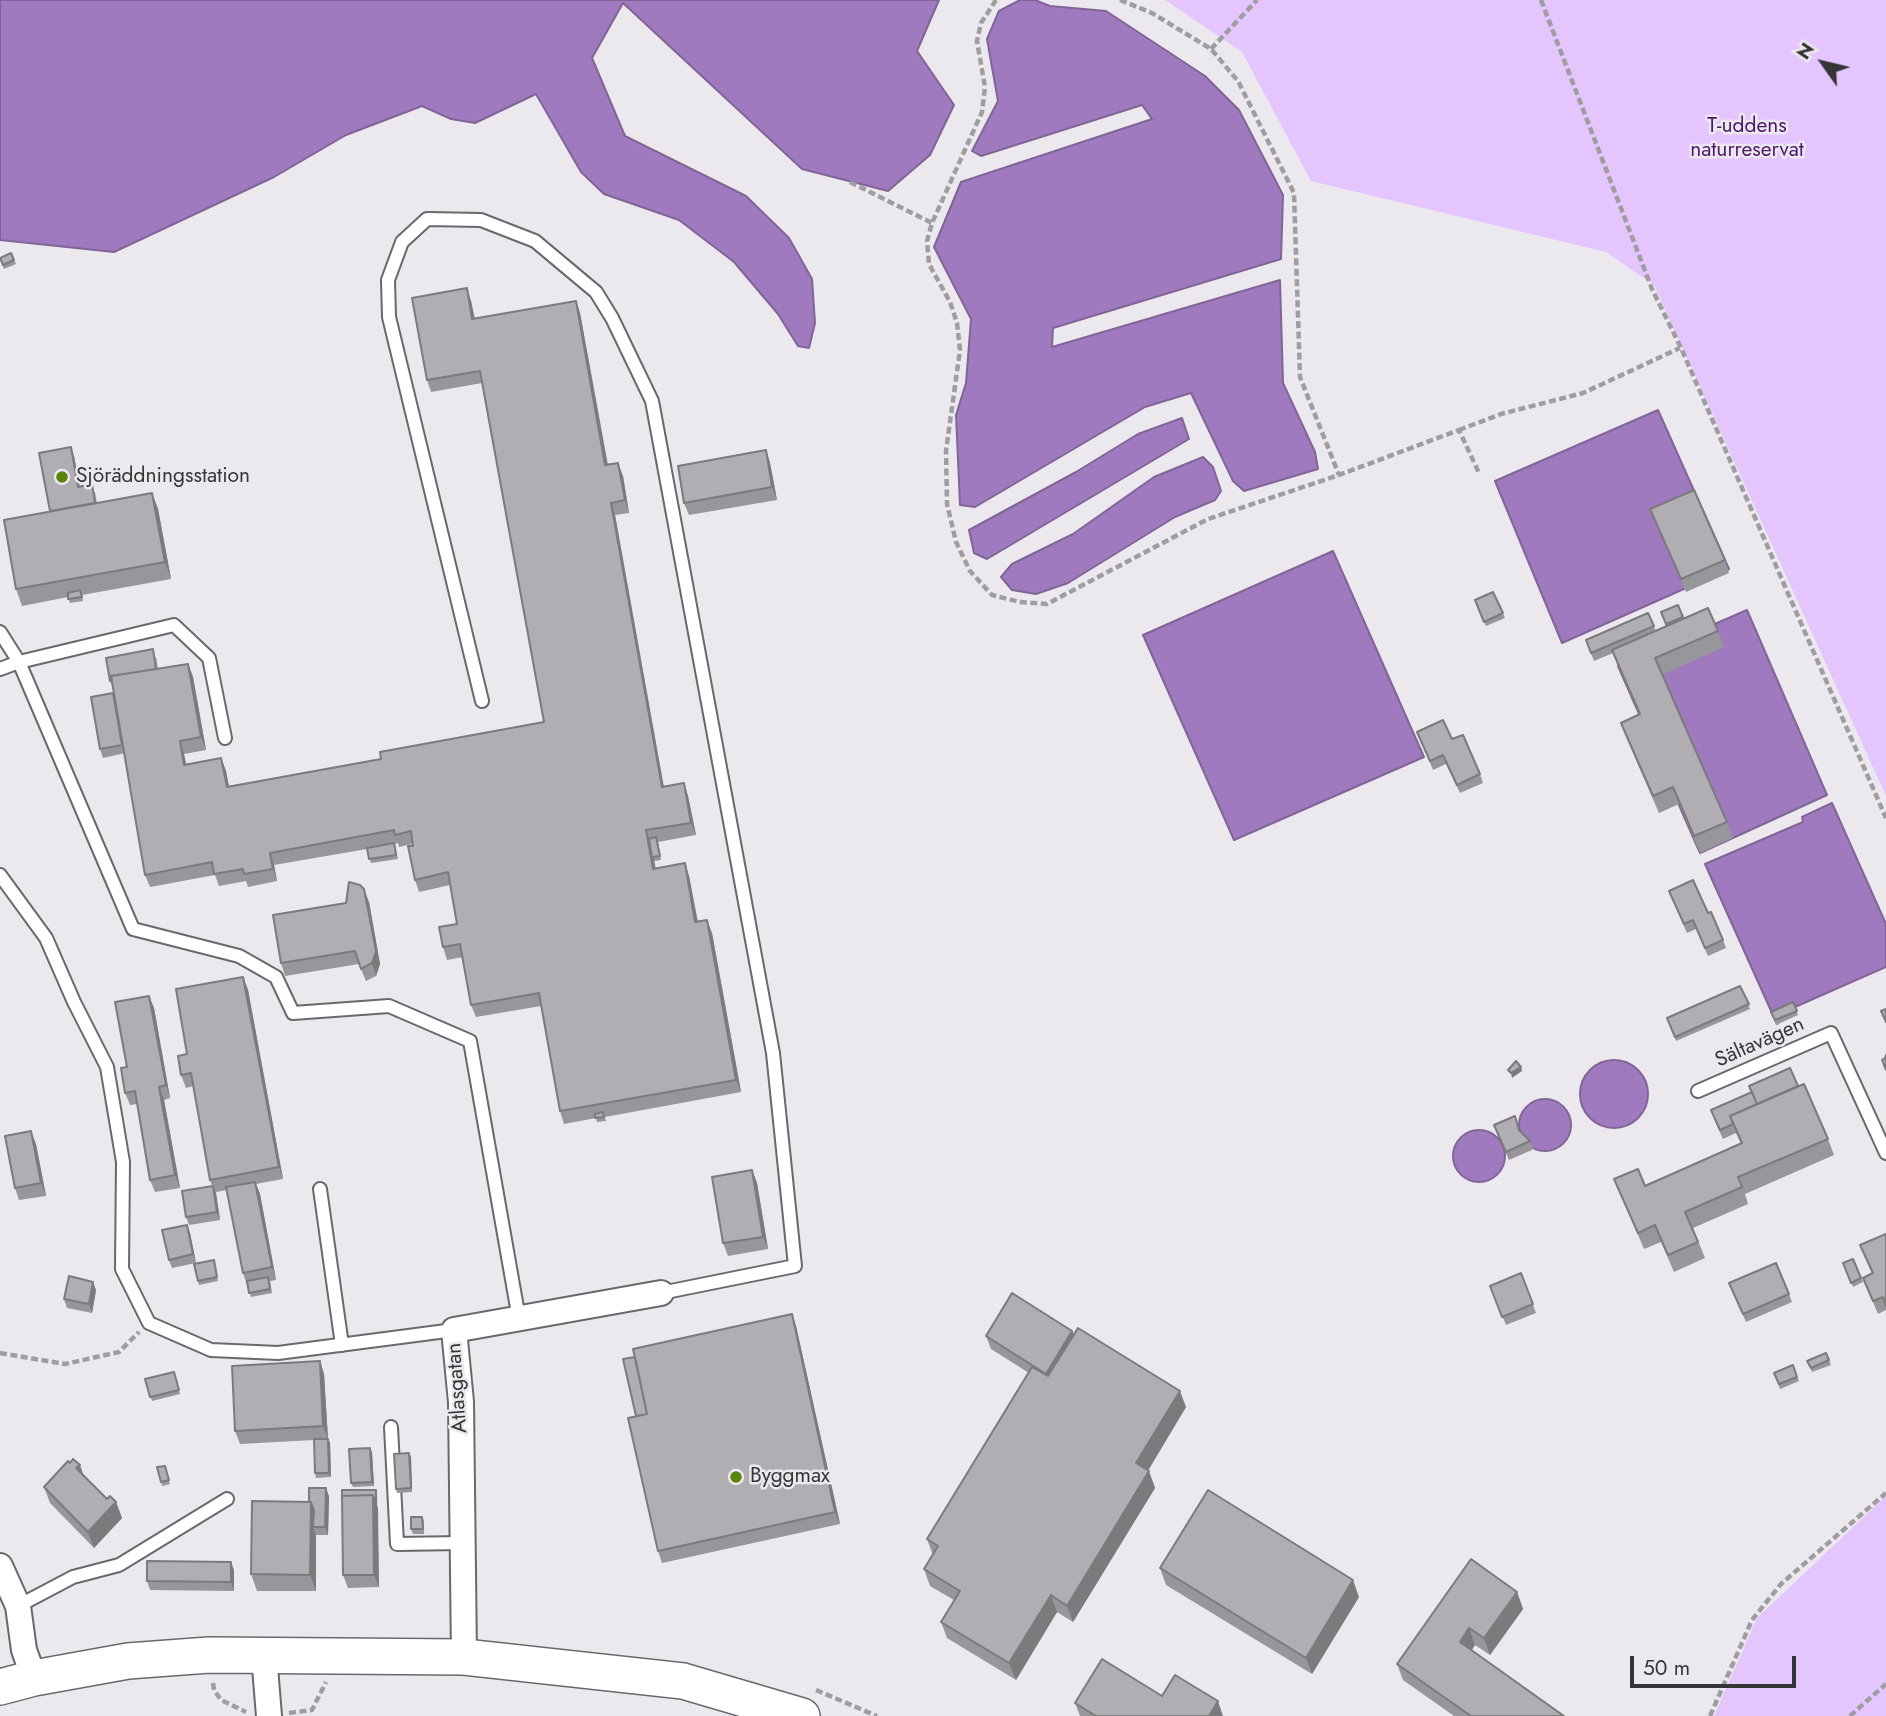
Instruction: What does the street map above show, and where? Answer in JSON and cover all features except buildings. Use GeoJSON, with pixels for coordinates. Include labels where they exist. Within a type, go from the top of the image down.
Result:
{"type":"FeatureCollection","features":[{"type":"Feature","properties":{"kind":"street","name":"Atlasgatan"},"geometry":{"type":"LineString","coordinates":[[464,1657],[461,1402],[454,1330],[661,1293]]}},
{"type":"Feature","properties":{"kind":"street"},"geometry":{"type":"LineString","coordinates":[[0,1566],[18,1606],[24,1650],[34,1678]]}},
{"type":"Feature","properties":{"kind":"street"},"geometry":{"type":"LineString","coordinates":[[0,1687],[128,1661],[209,1655],[464,1657],[683,1681],[802,1716]]}},
{"type":"Feature","properties":{"kind":"street"},"geometry":{"type":"LineString","coordinates":[[264,1655],[269,1716]]}},
{"type":"Feature","properties":{"kind":"lane"},"geometry":{"type":"LineString","coordinates":[[482,701],[389,317],[388,280],[402,242],[427,219],[481,220],[535,241],[596,292],[612,318],[652,401],[773,1053],[795,1266],[661,1293]]}},
{"type":"Feature","properties":{"kind":"lane"},"geometry":{"type":"LineString","coordinates":[[0,668],[174,625],[209,659],[225,738]]}},
{"type":"Feature","properties":{"kind":"lane"},"geometry":{"type":"LineString","coordinates":[[0,632],[19,662],[133,929],[239,956],[276,977],[293,1013],[389,1006],[470,1041],[519,1320]]}},
{"type":"Feature","properties":{"kind":"lane"},"geometry":{"type":"LineString","coordinates":[[0,875],[46,938],[107,1067],[123,1162],[122,1269],[149,1323],[211,1350],[278,1353],[454,1330]]}},
{"type":"Feature","properties":{"kind":"lane","name":"Sältavägen"},"geometry":{"type":"LineString","coordinates":[[1698,1091],[1831,1033],[1886,1153]]}},
{"type":"Feature","properties":{"kind":"lane"},"geometry":{"type":"LineString","coordinates":[[320,1189],[342,1345]]}},
{"type":"Feature","properties":{"kind":"lane"},"geometry":{"type":"LineString","coordinates":[[391,1427],[397,1544],[461,1544]]}},
{"type":"Feature","properties":{"kind":"lane"},"geometry":{"type":"LineString","coordinates":[[18,1606],[73,1577],[119,1565],[227,1499]]}},
{"type":"Feature","properties":{"kind":"path"},"geometry":{"type":"LineString","coordinates":[[996,0],[981,23],[977,41],[985,87],[982,112],[932,223],[928,241],[929,264],[950,302],[957,323],[960,350],[946,451],[947,504],[956,542],[970,571],[992,595],[1020,603],[1047,604],[1208,519],[1339,475],[1501,414],[1583,393],[1681,348]]}},
{"type":"Feature","properties":{"kind":"path"},"geometry":{"type":"LineString","coordinates":[[1120,0],[1152,13],[1211,50],[1238,81],[1294,193],[1300,377],[1339,475]]}},
{"type":"Feature","properties":{"kind":"path"},"geometry":{"type":"LineString","coordinates":[[1211,50],[1257,0]]}},
{"type":"Feature","properties":{"kind":"path"},"geometry":{"type":"LineString","coordinates":[[1541,0],[1652,289],[1681,348],[1886,818]]}},
{"type":"Feature","properties":{"kind":"path"},"geometry":{"type":"LineString","coordinates":[[850,182],[932,223]]}},
{"type":"Feature","properties":{"kind":"path"},"geometry":{"type":"LineString","coordinates":[[1459,430],[1479,473]]}},
{"type":"Feature","properties":{"kind":"path"},"geometry":{"type":"LineString","coordinates":[[0,1353],[65,1364],[119,1352],[149,1323]]}},
{"type":"Feature","properties":{"kind":"path"},"geometry":{"type":"LineString","coordinates":[[1710,1716],[1752,1619],[1781,1584],[1886,1493]]}},
{"type":"Feature","properties":{"kind":"path"},"geometry":{"type":"LineString","coordinates":[[1850,1716],[1886,1684]]}},
{"type":"Feature","properties":{"kind":"green space","name":"T-uddens naturreservat"},"geometry":{"type":"Polygon","coordinates":[[[1165,0],[1886,0],[1886,796],[1654,285],[1606,252],[1311,181],[1242,52],[1165,0]]]}},
{"type":"Feature","properties":{"kind":"green space"},"geometry":{"type":"Polygon","coordinates":[[[1886,1496],[1886,1716],[1714,1716],[1757,1618],[1886,1496]]]}},
{"type":"Feature","properties":{"kind":"shaded area"},"geometry":{"type":"Polygon","coordinates":[[[0,0],[939,0],[917,51],[954,105],[930,155],[888,191],[802,169],[623,3],[592,58],[625,136],[746,196],[789,238],[812,279],[815,323],[809,348],[798,346],[778,314],[734,262],[679,220],[604,194],[581,172],[536,94],[475,123],[451,119],[422,106],[346,135],[274,177],[114,252],[0,240],[0,0]]]}},
{"type":"Feature","properties":{"kind":"shaded area"},"geometry":{"type":"Polygon","coordinates":[[[1020,0],[1035,0],[1050,6],[1106,11],[1205,76],[1239,110],[1283,195],[1281,259],[1053,328],[1052,347],[1280,280],[1283,383],[1315,452],[1318,469],[1244,491],[1233,481],[1191,393],[1145,407],[975,507],[960,505],[956,415],[966,383],[971,319],[934,247],[961,182],[1152,119],[1142,105],[981,156],[972,151],[998,101],[987,39],[999,11],[1020,0]]]}},
{"type":"Feature","properties":{"kind":"shaded area"},"geometry":{"type":"Polygon","coordinates":[[[1658,410],[1729,569],[1562,643],[1495,481],[1658,410]]]}},
{"type":"Feature","properties":{"kind":"shaded area"},"geometry":{"type":"Polygon","coordinates":[[[1182,418],[1189,439],[987,559],[974,553],[969,530],[1076,472],[1138,434],[1182,418]]]}},
{"type":"Feature","properties":{"kind":"shaded area"},"geometry":{"type":"Polygon","coordinates":[[[1203,457],[1213,467],[1221,491],[1215,500],[1175,517],[1068,583],[1036,594],[1012,590],[1001,577],[1012,564],[1073,534],[1154,477],[1203,457]]]}},
{"type":"Feature","properties":{"kind":"shaded area"},"geometry":{"type":"Polygon","coordinates":[[[1333,551],[1424,757],[1234,840],[1143,635],[1333,551]]]}},
{"type":"Feature","properties":{"kind":"shaded area"},"geometry":{"type":"Polygon","coordinates":[[[1747,610],[1827,795],[1700,853],[1618,666],[1747,610]]]}},
{"type":"Feature","properties":{"kind":"shaded area"},"geometry":{"type":"Polygon","coordinates":[[[1832,803],[1886,924],[1886,967],[1795,1007],[1777,1024],[1705,864],[1803,822],[1802,817],[1832,803]]]}},
{"type":"Feature","properties":{"kind":"shaded area"},"geometry":{"type":"Polygon","coordinates":[[[1621,1060],[1642,1075],[1648,1087],[1646,1107],[1638,1118],[1621,1128],[1607,1128],[1590,1118],[1582,1107],[1580,1087],[1590,1070],[1601,1062],[1621,1060]]]}},
{"type":"Feature","properties":{"kind":"shaded area"},"geometry":{"type":"Polygon","coordinates":[[[1545,1099],[1555,1101],[1563,1107],[1569,1115],[1569,1135],[1563,1143],[1555,1149],[1545,1151],[1535,1149],[1527,1143],[1521,1135],[1519,1125],[1521,1115],[1527,1107],[1535,1101],[1545,1099]]]}},
{"type":"Feature","properties":{"kind":"shaded area"},"geometry":{"type":"Polygon","coordinates":[[[1479,1130],[1489,1132],[1497,1138],[1503,1146],[1503,1166],[1497,1174],[1489,1180],[1479,1182],[1469,1180],[1461,1174],[1455,1166],[1453,1156],[1455,1146],[1461,1138],[1469,1132],[1479,1130]]]}},
{"type":"Feature","properties":{"kind":"place","name":"Sjöräddningsstation"},"geometry":{"type":"Point","coordinates":[62,477]}},
{"type":"Feature","properties":{"kind":"place","name":"Byggmax"},"geometry":{"type":"Point","coordinates":[736,1477]}}]}
